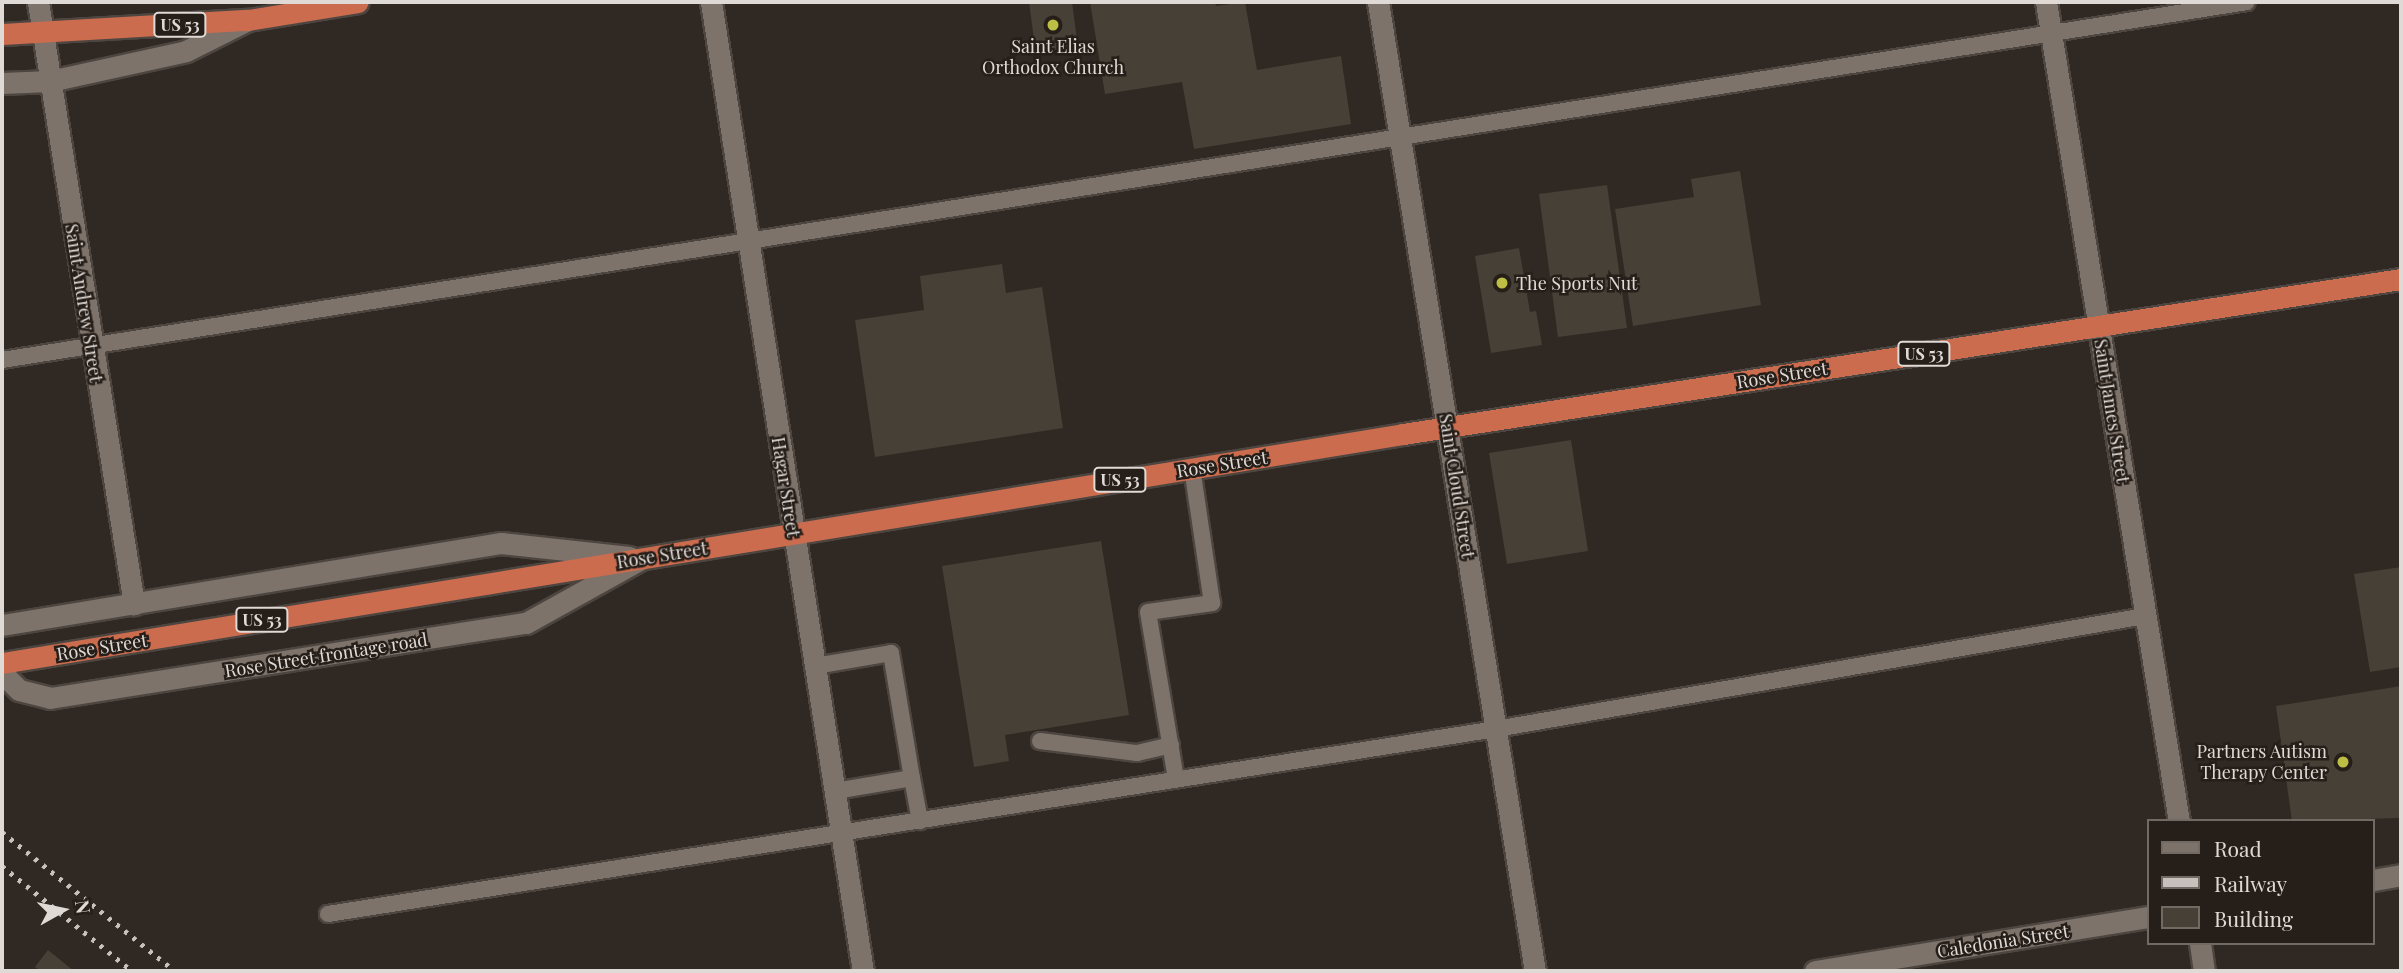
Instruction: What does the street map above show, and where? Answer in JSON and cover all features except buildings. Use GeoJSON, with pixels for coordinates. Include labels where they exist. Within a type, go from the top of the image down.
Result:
{"type":"FeatureCollection","features":[{"type":"Feature","properties":{"kind":"highway","name":"US 53"},"geometry":{"type":"LineString","coordinates":[[2,34],[43,34],[247,20],[358,2]]}},
{"type":"Feature","properties":{"kind":"highway","name":"Rose Street"},"geometry":{"type":"LineString","coordinates":[[2,663],[1447,427],[2401,279]]}},
{"type":"Feature","properties":{"kind":"street","name":"Saint Andrew Street"},"geometry":{"type":"LineString","coordinates":[[38,2],[90,347],[134,604]]}},
{"type":"Feature","properties":{"kind":"street","name":"Hagar Street"},"geometry":{"type":"LineString","coordinates":[[711,2],[863,971]]}},
{"type":"Feature","properties":{"kind":"street","name":"Saint Cloud Street"},"geometry":{"type":"LineString","coordinates":[[1378,2],[1535,971]]}},
{"type":"Feature","properties":{"kind":"street","name":"Saint James Street"},"geometry":{"type":"LineString","coordinates":[[2046,2],[2179,819]]}},
{"type":"Feature","properties":{"kind":"street"},"geometry":{"type":"LineString","coordinates":[[2,83],[50,81],[186,51],[247,20]]}},
{"type":"Feature","properties":{"kind":"street"},"geometry":{"type":"LineString","coordinates":[[2,625],[501,543],[643,558]]}},
{"type":"Feature","properties":{"kind":"street","name":"Rose Street frontage road"},"geometry":{"type":"LineString","coordinates":[[2,673],[19,690],[50,698],[526,623],[643,558]]}},
{"type":"Feature","properties":{"kind":"street"},"geometry":{"type":"LineString","coordinates":[[2375,880],[2401,875]]}},
{"type":"Feature","properties":{"kind":"street","name":"Caledonia Street"},"geometry":{"type":"LineString","coordinates":[[1815,971],[2148,917]]}},
{"type":"Feature","properties":{"kind":"street"},"geometry":{"type":"LineString","coordinates":[[2200,945],[2204,971]]}},
{"type":"Feature","properties":{"kind":"lane"},"geometry":{"type":"LineString","coordinates":[[2,360],[1400,136],[2052,36],[2247,2]]}},
{"type":"Feature","properties":{"kind":"lane"},"geometry":{"type":"LineString","coordinates":[[1176,779],[1148,612],[1212,603],[1192,468]]}},
{"type":"Feature","properties":{"kind":"lane"},"geometry":{"type":"LineString","coordinates":[[328,914],[1496,729],[2146,616]]}},
{"type":"Feature","properties":{"kind":"lane"},"geometry":{"type":"LineString","coordinates":[[815,666],[891,653],[920,821]]}},
{"type":"Feature","properties":{"kind":"lane"},"geometry":{"type":"LineString","coordinates":[[1040,741],[1137,753],[1171,745]]}},
{"type":"Feature","properties":{"kind":"lane"},"geometry":{"type":"LineString","coordinates":[[835,791],[912,778]]}},
{"type":"Feature","properties":{"kind":"railway"},"geometry":{"type":"LineString","coordinates":[[2,832],[175,971]]}},
{"type":"Feature","properties":{"kind":"railway"},"geometry":{"type":"LineString","coordinates":[[2,866],[132,971]]}},
{"type":"Feature","properties":{"kind":"place","name":"Saint Elias Orthodox Church"},"geometry":{"type":"Point","coordinates":[1053,25]}},
{"type":"Feature","properties":{"kind":"place","name":"The Sports Nut"},"geometry":{"type":"Point","coordinates":[1502,283]}},
{"type":"Feature","properties":{"kind":"place","name":"Partners Autism Therapy Center"},"geometry":{"type":"Point","coordinates":[2343,762]}}]}
